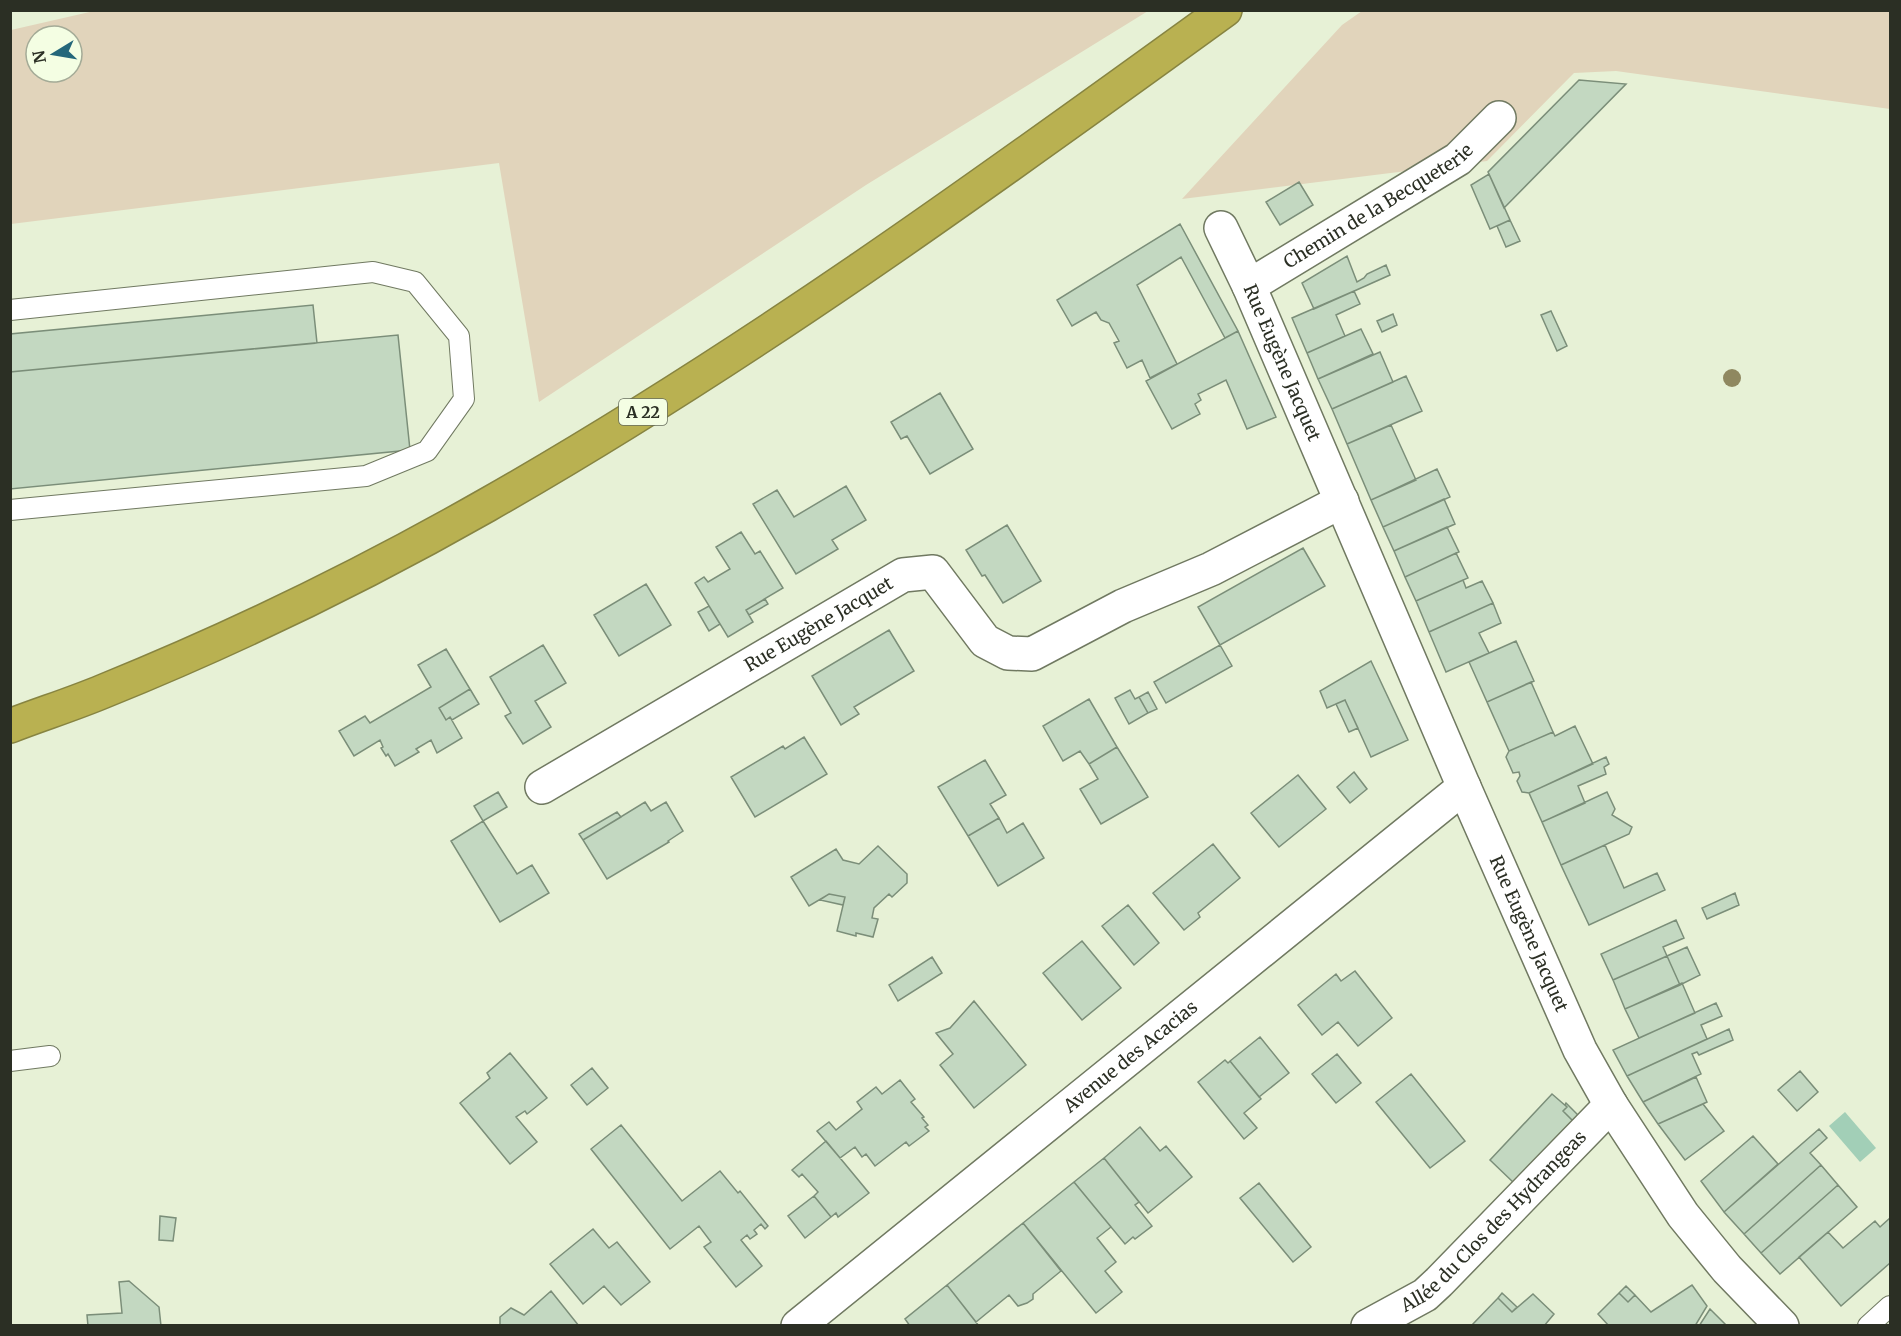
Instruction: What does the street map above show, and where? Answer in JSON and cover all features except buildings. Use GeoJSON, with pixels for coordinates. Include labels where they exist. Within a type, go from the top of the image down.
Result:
{"type":"FeatureCollection","features":[{"type":"Feature","properties":{"kind":"highway","name":"A 22"},"geometry":{"type":"LineString","coordinates":[[10,726],[102,692],[233,634],[361,572],[531,479],[684,386],[854,275],[1225,10]]}},
{"type":"Feature","properties":{"kind":"street","name":"Chemin de la Becqueterie"},"geometry":{"type":"LineString","coordinates":[[1250,286],[1458,159],[1499,118]]}},
{"type":"Feature","properties":{"kind":"street","name":"Rue Eugène Jacquet"},"geometry":{"type":"LineString","coordinates":[[1221,228],[1250,286],[1464,788],[1580,1050],[1611,1106],[1657,1179],[1702,1240],[1782,1326]]}},
{"type":"Feature","properties":{"kind":"street","name":"Rue Eugène Jacquet"},"geometry":{"type":"LineString","coordinates":[[542,787],[903,575],[933,572],[985,640],[1008,653],[1032,654],[1124,606],[1211,569],[1342,501]]}},
{"type":"Feature","properties":{"kind":"street","name":"Avenue des Acacias"},"geometry":{"type":"LineString","coordinates":[[798,1326],[1464,788]]}},
{"type":"Feature","properties":{"kind":"street","name":"Allée du Clos des Hydrangeas"},"geometry":{"type":"LineString","coordinates":[[1368,1326],[1425,1295],[1611,1106]]}},
{"type":"Feature","properties":{"kind":"lane"},"geometry":{"type":"LineString","coordinates":[[10,310],[373,272],[415,282],[459,336],[464,399],[427,451],[366,476],[10,510]]}},
{"type":"Feature","properties":{"kind":"lane"},"geometry":{"type":"LineString","coordinates":[[10,1060],[50,1056]]}},
{"type":"Feature","properties":{"kind":"lane"},"geometry":{"type":"LineString","coordinates":[[1868,1326],[1890,1306]]}},
{"type":"Feature","properties":{"kind":"shaded area"},"geometry":{"type":"Polygon","coordinates":[[[94,10],[1148,11],[866,185],[539,402],[499,163],[11,224],[11,30],[24,27],[24,84],[84,84],[84,24],[37,24],[94,10]]]}},
{"type":"Feature","properties":{"kind":"shaded area"},"geometry":{"type":"Polygon","coordinates":[[[1362,11],[1890,11],[1890,109],[1616,71],[1574,73],[1487,161],[1182,199],[1342,25],[1362,11]]]}},
{"type":"Feature","properties":{"kind":"shaded area"},"geometry":{"type":"Polygon","coordinates":[[[1845,1112],[1876,1148],[1860,1162],[1829,1126],[1845,1112]]]}}]}
